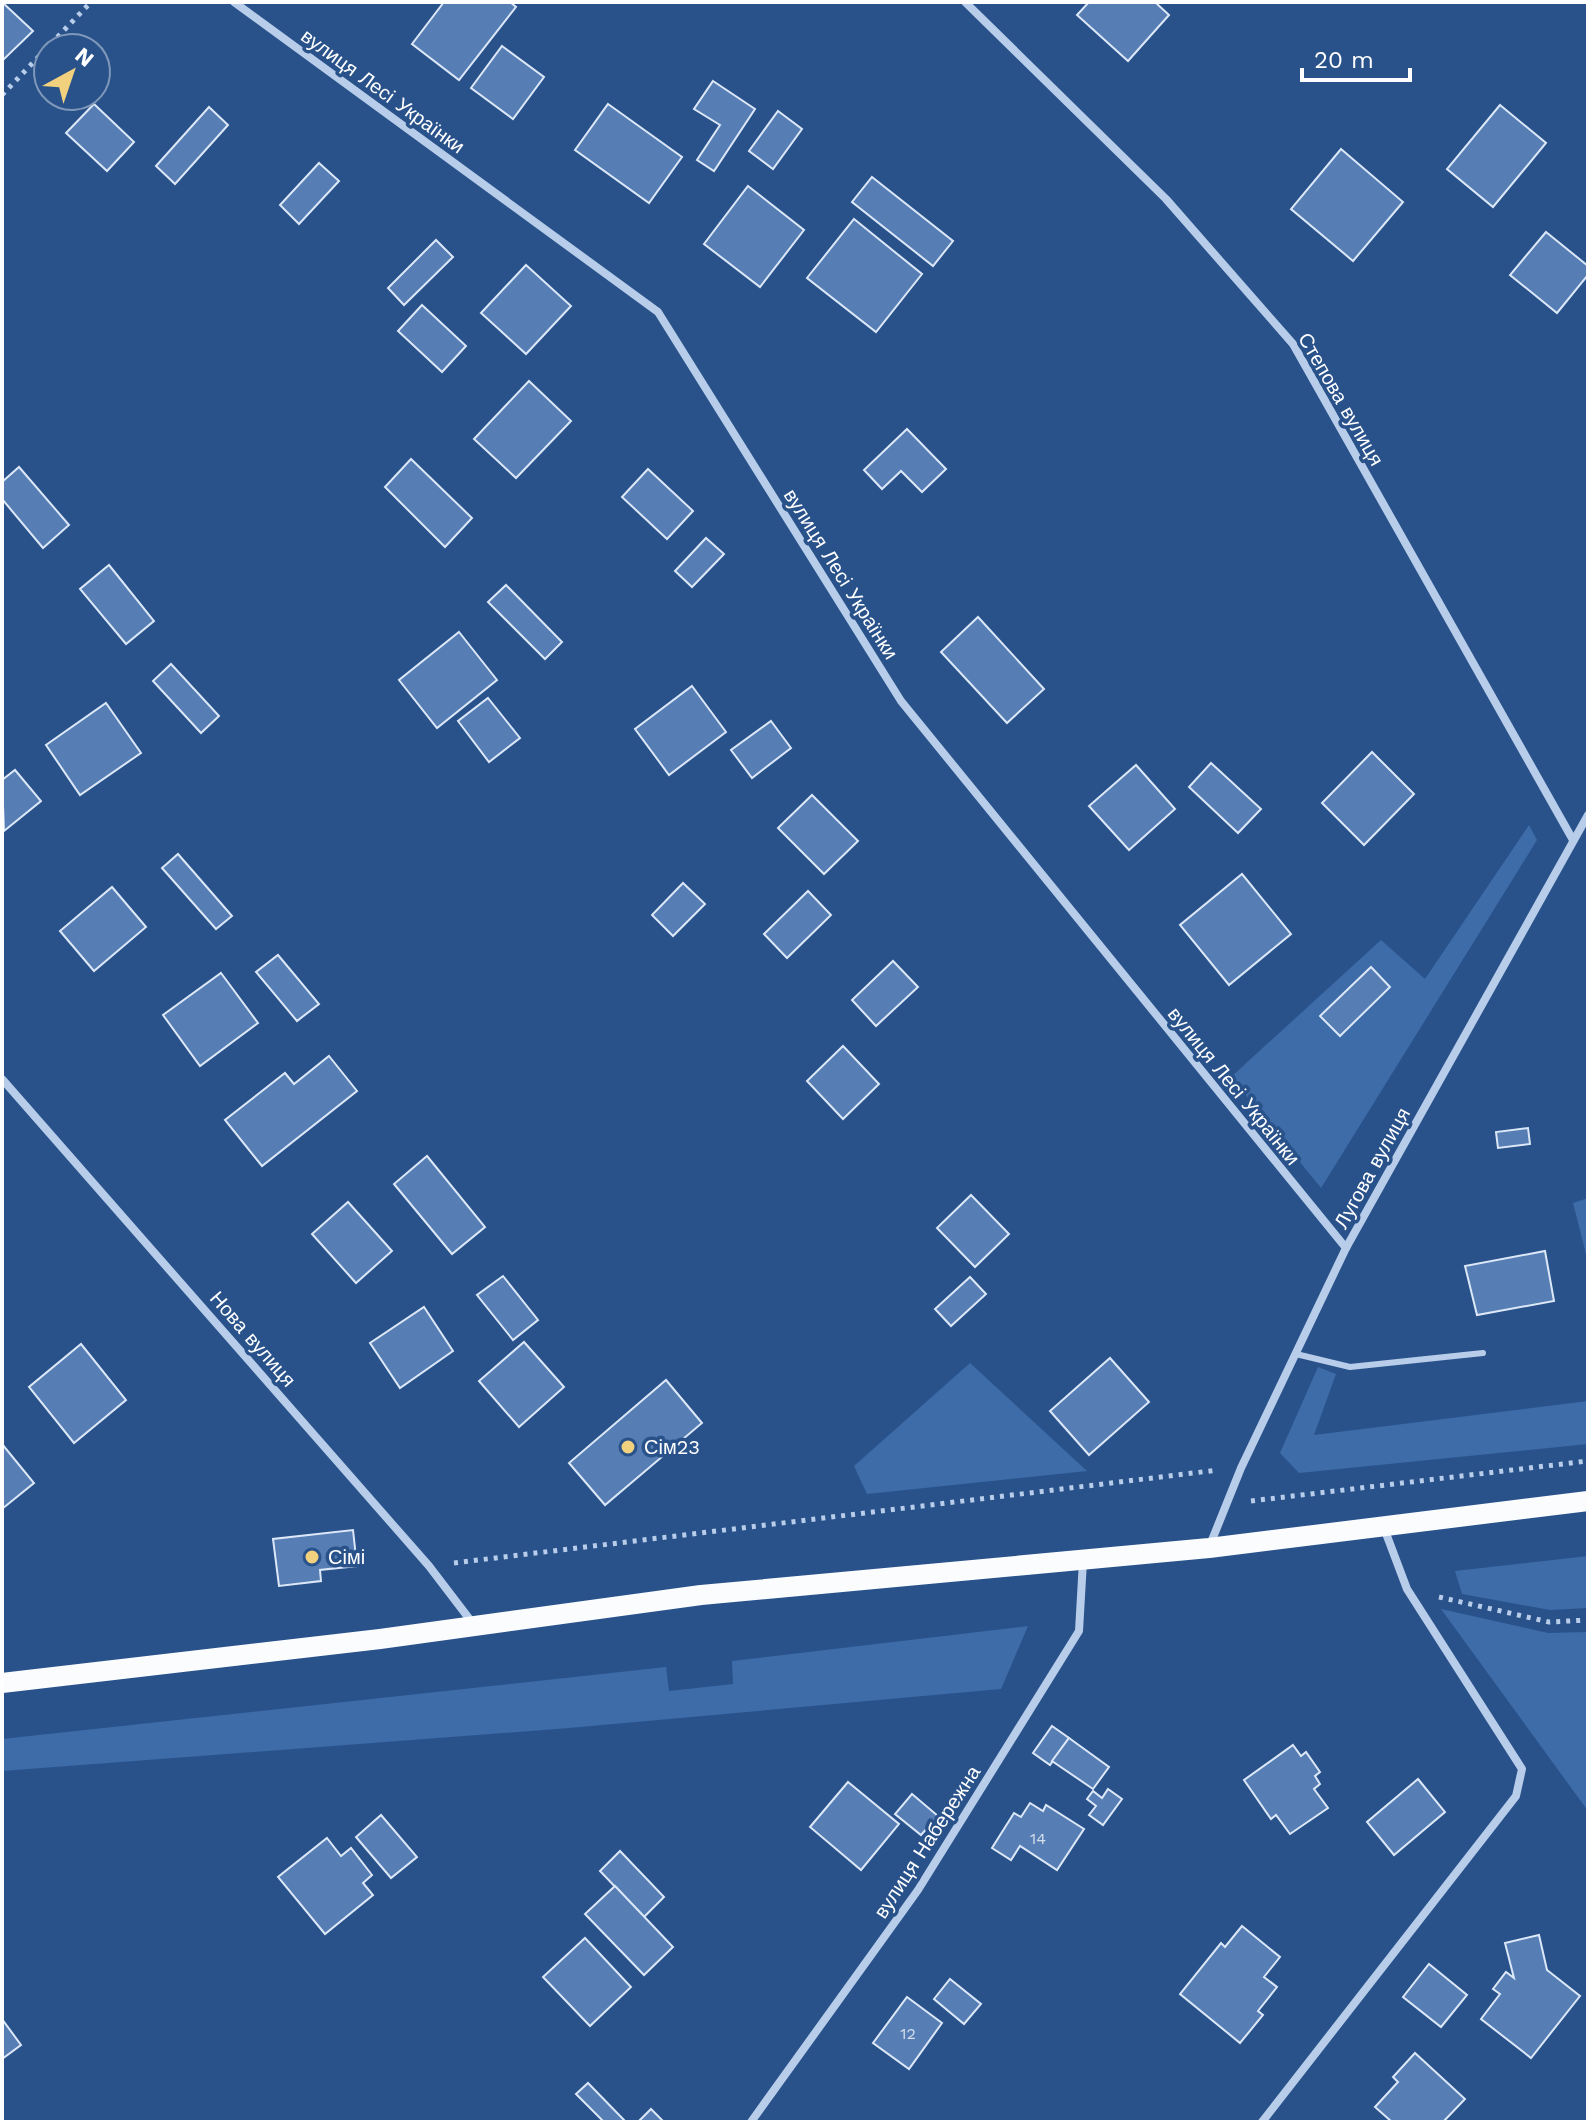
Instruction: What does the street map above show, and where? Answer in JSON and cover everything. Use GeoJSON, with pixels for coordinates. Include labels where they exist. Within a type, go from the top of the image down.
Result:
{"type":"FeatureCollection","features":[{"type":"Feature","properties":{"kind":"main road"},"geometry":{"type":"LineString","coordinates":[[2,1683],[475,1626],[701,1595],[1209,1548],[1588,1501]]}},
{"type":"Feature","properties":{"kind":"street","name":"вулиця Лесі Українки"},"geometry":{"type":"LineString","coordinates":[[234,2],[658,312],[901,701],[1346,1248]]}},
{"type":"Feature","properties":{"kind":"street","name":"Степова вулиця"},"geometry":{"type":"LineString","coordinates":[[965,2],[1166,199],[1293,344],[1573,840]]}},
{"type":"Feature","properties":{"kind":"street","name":"Лугова вулиця"},"geometry":{"type":"LineString","coordinates":[[1209,1548],[1241,1468],[1346,1248],[1588,815]]}},
{"type":"Feature","properties":{"kind":"street","name":"Нова вулиця"},"geometry":{"type":"LineString","coordinates":[[2,1079],[429,1566],[475,1626]]}},
{"type":"Feature","properties":{"kind":"street"},"geometry":{"type":"LineString","coordinates":[[1262,2122],[1516,1796],[1522,1769],[1407,1589],[1383,1527]]}},
{"type":"Feature","properties":{"kind":"street","name":"вулиця Набережна"},"geometry":{"type":"LineString","coordinates":[[751,2122],[918,1890],[1079,1631],[1083,1560]]}},
{"type":"Feature","properties":{"kind":"lane"},"geometry":{"type":"LineString","coordinates":[[1296,1354],[1350,1367],[1483,1353]]}},
{"type":"Feature","properties":{"kind":"path"},"geometry":{"type":"LineString","coordinates":[[2,95],[91,2]]}},
{"type":"Feature","properties":{"kind":"path"},"geometry":{"type":"LineString","coordinates":[[1225,1505],[1588,1461]]}},
{"type":"Feature","properties":{"kind":"path"},"geometry":{"type":"LineString","coordinates":[[429,1566],[1241,1468]]}},
{"type":"Feature","properties":{"kind":"path"},"geometry":{"type":"LineString","coordinates":[[1407,1589],[1549,1622],[1588,1620]]}},
{"type":"Feature","properties":{"kind":"shaded area"},"geometry":{"type":"Polygon","coordinates":[[[1529,825],[1537,840],[1321,1188],[1231,1077],[1381,940],[1425,979],[1529,825]]]}},
{"type":"Feature","properties":{"kind":"shaded area"},"geometry":{"type":"Polygon","coordinates":[[[1588,1198],[1588,1262],[1573,1203],[1588,1198]]]}},
{"type":"Feature","properties":{"kind":"shaded area"},"geometry":{"type":"Polygon","coordinates":[[[970,1363],[1087,1471],[867,1494],[854,1466],[970,1363]]]}},
{"type":"Feature","properties":{"kind":"shaded area"},"geometry":{"type":"Polygon","coordinates":[[[1318,1367],[1336,1374],[1314,1435],[1588,1401],[1588,1444],[1299,1473],[1280,1453],[1318,1367]]]}},
{"type":"Feature","properties":{"kind":"shaded area"},"geometry":{"type":"Polygon","coordinates":[[[1588,1556],[1588,1608],[1550,1610],[1462,1594],[1455,1571],[1588,1556]]]}},
{"type":"Feature","properties":{"kind":"shaded area"},"geometry":{"type":"Polygon","coordinates":[[[1441,1609],[1548,1633],[1588,1632],[1588,1811],[1441,1609]]]}},
{"type":"Feature","properties":{"kind":"shaded area"},"geometry":{"type":"Polygon","coordinates":[[[1028,1626],[1001,1689],[569,1728],[2,1771],[2,1739],[666,1667],[669,1691],[733,1684],[732,1661],[1028,1626]]]}},
{"type":"Feature","properties":{"kind":"building"},"geometry":{"type":"Polygon","coordinates":[[[2,2],[33,31],[2,61],[2,2]]]}},
{"type":"Feature","properties":{"kind":"building"},"geometry":{"type":"Polygon","coordinates":[[[444,2],[510,2],[516,7],[459,80],[412,44],[444,2]]]}},
{"type":"Feature","properties":{"kind":"building"},"geometry":{"type":"Polygon","coordinates":[[[1089,2],[1155,2],[1169,15],[1128,61],[1077,15],[1089,2]]]}},
{"type":"Feature","properties":{"kind":"building"},"geometry":{"type":"Polygon","coordinates":[[[502,46],[544,77],[513,119],[471,88],[502,46]]]}},
{"type":"Feature","properties":{"kind":"building"},"geometry":{"type":"Polygon","coordinates":[[[713,81],[755,109],[714,171],[697,160],[720,125],[694,109],[713,81]]]}},
{"type":"Feature","properties":{"kind":"building"},"geometry":{"type":"Polygon","coordinates":[[[608,104],[682,157],[649,203],[575,150],[608,104]]]}},
{"type":"Feature","properties":{"kind":"building"},"geometry":{"type":"Polygon","coordinates":[[[1500,105],[1546,143],[1493,207],[1447,169],[1500,105]]]}},
{"type":"Feature","properties":{"kind":"building"},"geometry":{"type":"Polygon","coordinates":[[[209,107],[228,125],[175,184],[156,166],[209,107]]]}},
{"type":"Feature","properties":{"kind":"building"},"geometry":{"type":"Polygon","coordinates":[[[778,111],[802,129],[773,169],[749,151],[778,111]]]}},
{"type":"Feature","properties":{"kind":"building"},"geometry":{"type":"Polygon","coordinates":[[[86,112],[102,112],[134,142],[107,171],[66,133],[86,112]]]}},
{"type":"Feature","properties":{"kind":"building"},"geometry":{"type":"Polygon","coordinates":[[[1341,149],[1403,202],[1353,261],[1291,209],[1341,149]]]}},
{"type":"Feature","properties":{"kind":"building"},"geometry":{"type":"Polygon","coordinates":[[[319,163],[339,181],[299,224],[280,205],[319,163]]]}},
{"type":"Feature","properties":{"kind":"building"},"geometry":{"type":"Polygon","coordinates":[[[872,177],[953,241],[933,266],[852,202],[872,177]]]}},
{"type":"Feature","properties":{"kind":"building"},"geometry":{"type":"Polygon","coordinates":[[[748,186],[804,230],[760,287],[704,244],[748,186]]]}},
{"type":"Feature","properties":{"kind":"building"},"geometry":{"type":"Polygon","coordinates":[[[854,219],[922,274],[876,332],[807,278],[854,219]]]}},
{"type":"Feature","properties":{"kind":"building"},"geometry":{"type":"Polygon","coordinates":[[[1546,232],[1588,266],[1588,275],[1557,313],[1510,275],[1546,232]]]}},
{"type":"Feature","properties":{"kind":"building"},"geometry":{"type":"Polygon","coordinates":[[[436,240],[453,257],[404,305],[388,288],[436,240]]]}},
{"type":"Feature","properties":{"kind":"building"},"geometry":{"type":"Polygon","coordinates":[[[526,265],[571,306],[526,354],[481,313],[526,265]]]}},
{"type":"Feature","properties":{"kind":"building"},"geometry":{"type":"Polygon","coordinates":[[[422,305],[466,346],[442,372],[398,331],[422,305]]]}},
{"type":"Feature","properties":{"kind":"building"},"geometry":{"type":"Polygon","coordinates":[[[529,381],[571,421],[516,478],[474,439],[529,381]]]}},
{"type":"Feature","properties":{"kind":"building"},"geometry":{"type":"Polygon","coordinates":[[[907,429],[946,469],[922,492],[901,471],[882,489],[864,470],[907,429]]]}},
{"type":"Feature","properties":{"kind":"building"},"geometry":{"type":"Polygon","coordinates":[[[411,459],[472,518],[445,547],[385,487],[411,459]]]}},
{"type":"Feature","properties":{"kind":"building"},"geometry":{"type":"Polygon","coordinates":[[[19,467],[69,525],[43,548],[2,499],[2,482],[19,467]]]}},
{"type":"Feature","properties":{"kind":"building"},"geometry":{"type":"Polygon","coordinates":[[[648,469],[693,511],[667,539],[622,497],[648,469]]]}},
{"type":"Feature","properties":{"kind":"building"},"geometry":{"type":"Polygon","coordinates":[[[706,538],[724,554],[692,587],[675,571],[706,538]]]}},
{"type":"Feature","properties":{"kind":"building"},"geometry":{"type":"Polygon","coordinates":[[[109,565],[154,621],[126,644],[80,589],[109,565]]]}},
{"type":"Feature","properties":{"kind":"building"},"geometry":{"type":"Polygon","coordinates":[[[506,585],[562,642],[545,659],[488,602],[506,585]]]}},
{"type":"Feature","properties":{"kind":"building"},"geometry":{"type":"Polygon","coordinates":[[[978,617],[1044,689],[1007,723],[941,652],[978,617]]]}},
{"type":"Feature","properties":{"kind":"building"},"geometry":{"type":"Polygon","coordinates":[[[459,632],[497,680],[437,728],[399,680],[459,632]]]}},
{"type":"Feature","properties":{"kind":"building"},"geometry":{"type":"Polygon","coordinates":[[[171,664],[219,716],[201,733],[153,681],[171,664]]]}},
{"type":"Feature","properties":{"kind":"building"},"geometry":{"type":"Polygon","coordinates":[[[692,686],[726,732],[669,775],[635,729],[692,686]]]}},
{"type":"Feature","properties":{"kind":"building"},"geometry":{"type":"Polygon","coordinates":[[[488,698],[520,738],[489,762],[458,721],[488,698]]]}},
{"type":"Feature","properties":{"kind":"building"},"geometry":{"type":"Polygon","coordinates":[[[106,703],[141,753],[80,795],[46,745],[106,703]]]}},
{"type":"Feature","properties":{"kind":"building"},"geometry":{"type":"Polygon","coordinates":[[[771,721],[791,748],[752,778],[731,750],[771,721]]]}},
{"type":"Feature","properties":{"kind":"building"},"geometry":{"type":"Polygon","coordinates":[[[1372,752],[1414,794],[1364,845],[1322,803],[1372,752]]]}},
{"type":"Feature","properties":{"kind":"building"},"geometry":{"type":"Polygon","coordinates":[[[1211,763],[1261,809],[1238,833],[1189,787],[1211,763]]]}},
{"type":"Feature","properties":{"kind":"building"},"geometry":{"type":"Polygon","coordinates":[[[1136,765],[1175,809],[1129,850],[1089,806],[1136,765]]]}},
{"type":"Feature","properties":{"kind":"building"},"geometry":{"type":"Polygon","coordinates":[[[15,770],[41,801],[4,831],[2,780],[15,770]]]}},
{"type":"Feature","properties":{"kind":"building"},"geometry":{"type":"Polygon","coordinates":[[[812,795],[858,841],[824,874],[778,828],[812,795]]]}},
{"type":"Feature","properties":{"kind":"building"},"geometry":{"type":"Polygon","coordinates":[[[178,854],[232,916],[216,929],[162,868],[178,854]]]}},
{"type":"Feature","properties":{"kind":"building"},"geometry":{"type":"Polygon","coordinates":[[[1242,874],[1291,934],[1229,985],[1180,925],[1242,874]]]}},
{"type":"Feature","properties":{"kind":"building"},"geometry":{"type":"Polygon","coordinates":[[[683,883],[705,904],[673,936],[652,915],[683,883]]]}},
{"type":"Feature","properties":{"kind":"building"},"geometry":{"type":"Polygon","coordinates":[[[112,887],[146,927],[94,971],[60,931],[112,887]]]}},
{"type":"Feature","properties":{"kind":"building"},"geometry":{"type":"Polygon","coordinates":[[[808,891],[831,915],[787,958],[764,934],[808,891]]]}},
{"type":"Feature","properties":{"kind":"building"},"geometry":{"type":"Polygon","coordinates":[[[278,955],[319,1004],[297,1021],[256,972],[278,955]]]}},
{"type":"Feature","properties":{"kind":"building"},"geometry":{"type":"Polygon","coordinates":[[[893,961],[918,987],[876,1026],[852,1000],[893,961]]]}},
{"type":"Feature","properties":{"kind":"building"},"geometry":{"type":"Polygon","coordinates":[[[1371,967],[1390,987],[1340,1036],[1320,1016],[1371,967]]]}},
{"type":"Feature","properties":{"kind":"building"},"geometry":{"type":"Polygon","coordinates":[[[221,973],[258,1023],[200,1066],[163,1015],[221,973]]]}},
{"type":"Feature","properties":{"kind":"building"},"geometry":{"type":"Polygon","coordinates":[[[843,1046],[879,1084],[843,1119],[807,1081],[843,1046]]]}},
{"type":"Feature","properties":{"kind":"building"},"geometry":{"type":"Polygon","coordinates":[[[329,1056],[357,1091],[262,1166],[225,1120],[285,1073],[294,1084],[329,1056]]]}},
{"type":"Feature","properties":{"kind":"building"},"geometry":{"type":"Polygon","coordinates":[[[1528,1128],[1530,1144],[1498,1148],[1496,1132],[1528,1128]]]}},
{"type":"Feature","properties":{"kind":"building"},"geometry":{"type":"Polygon","coordinates":[[[427,1156],[485,1227],[452,1254],[394,1184],[427,1156]]]}},
{"type":"Feature","properties":{"kind":"building"},"geometry":{"type":"Polygon","coordinates":[[[971,1195],[1009,1234],[975,1267],[937,1228],[971,1195]]]}},
{"type":"Feature","properties":{"kind":"building"},"geometry":{"type":"Polygon","coordinates":[[[348,1202],[392,1251],[356,1283],[312,1234],[348,1202]]]}},
{"type":"Feature","properties":{"kind":"building"},"geometry":{"type":"Polygon","coordinates":[[[1545,1251],[1554,1301],[1477,1315],[1465,1266],[1545,1251]]]}},
{"type":"Feature","properties":{"kind":"building"},"geometry":{"type":"Polygon","coordinates":[[[503,1276],[538,1320],[513,1340],[477,1295],[503,1276]]]}},
{"type":"Feature","properties":{"kind":"building"},"geometry":{"type":"Polygon","coordinates":[[[970,1277],[986,1294],[951,1326],[935,1309],[970,1277]]]}},
{"type":"Feature","properties":{"kind":"building"},"geometry":{"type":"Polygon","coordinates":[[[424,1307],[453,1351],[400,1388],[370,1343],[424,1307]]]}},
{"type":"Feature","properties":{"kind":"building"},"geometry":{"type":"Polygon","coordinates":[[[524,1342],[564,1387],[519,1427],[479,1381],[524,1342]]]}},
{"type":"Feature","properties":{"kind":"building"},"geometry":{"type":"Polygon","coordinates":[[[81,1344],[126,1400],[74,1443],[29,1387],[81,1344]]]}},
{"type":"Feature","properties":{"kind":"building"},"geometry":{"type":"Polygon","coordinates":[[[1110,1358],[1149,1402],[1089,1455],[1050,1411],[1110,1358]]]}},
{"type":"Feature","properties":{"kind":"building"},"geometry":{"type":"Polygon","coordinates":[[[666,1380],[702,1423],[605,1505],[569,1463],[666,1380]]]}},
{"type":"Feature","properties":{"kind":"building"},"geometry":{"type":"Polygon","coordinates":[[[2,1444],[34,1483],[2,1509],[2,1444]]]}},
{"type":"Feature","properties":{"kind":"building"},"geometry":{"type":"Polygon","coordinates":[[[353,1530],[357,1566],[320,1570],[321,1581],[279,1586],[273,1539],[353,1530]]]}},
{"type":"Feature","properties":{"kind":"building"},"geometry":{"type":"Polygon","coordinates":[[[1052,1726],[1069,1738],[1050,1765],[1033,1753],[1052,1726]]]}},
{"type":"Feature","properties":{"kind":"building"},"geometry":{"type":"Polygon","coordinates":[[[1069,1738],[1109,1767],[1093,1789],[1052,1761],[1069,1738]]]}},
{"type":"Feature","properties":{"kind":"building"},"geometry":{"type":"Polygon","coordinates":[[[1293,1745],[1301,1756],[1306,1752],[1320,1772],[1315,1776],[1320,1784],[1314,1789],[1328,1808],[1290,1834],[1276,1815],[1271,1819],[1244,1780],[1293,1745]]]}},
{"type":"Feature","properties":{"kind":"building"},"geometry":{"type":"Polygon","coordinates":[[[1418,1779],[1445,1812],[1394,1855],[1367,1822],[1418,1779]]]}},
{"type":"Feature","properties":{"kind":"building"},"geometry":{"type":"Polygon","coordinates":[[[848,1782],[899,1824],[861,1870],[810,1827],[848,1782]]]}},
{"type":"Feature","properties":{"kind":"building"},"geometry":{"type":"Polygon","coordinates":[[[1108,1789],[1122,1799],[1103,1825],[1089,1815],[1096,1806],[1087,1799],[1093,1791],[1102,1798],[1108,1789]]]}},
{"type":"Feature","properties":{"kind":"building"},"geometry":{"type":"Polygon","coordinates":[[[912,1794],[938,1816],[921,1835],[895,1814],[912,1794]]]}},
{"type":"Feature","properties":{"kind":"building"},"geometry":{"type":"Polygon","coordinates":[[[1030,1803],[1043,1811],[1046,1805],[1084,1829],[1057,1870],[1020,1846],[1011,1860],[992,1848],[1014,1813],[1021,1817],[1030,1803]]]}},
{"type":"Feature","properties":{"kind":"building"},"geometry":{"type":"Polygon","coordinates":[[[381,1815],[417,1857],[391,1878],[356,1837],[381,1815]]]}},
{"type":"Feature","properties":{"kind":"building"},"geometry":{"type":"Polygon","coordinates":[[[327,1838],[341,1856],[351,1848],[372,1875],[363,1883],[373,1895],[325,1934],[278,1877],[327,1838]]]}},
{"type":"Feature","properties":{"kind":"building"},"geometry":{"type":"Polygon","coordinates":[[[620,1851],[664,1897],[644,1917],[600,1871],[620,1851]]]}},
{"type":"Feature","properties":{"kind":"building"},"geometry":{"type":"Polygon","coordinates":[[[615,1886],[673,1947],[644,1975],[585,1914],[615,1886]]]}},
{"type":"Feature","properties":{"kind":"building"},"geometry":{"type":"Polygon","coordinates":[[[1242,1926],[1280,1957],[1264,1977],[1277,1987],[1258,2011],[1263,2015],[1240,2043],[1180,1994],[1221,1943],[1225,1947],[1242,1926]]]}},
{"type":"Feature","properties":{"kind":"building"},"geometry":{"type":"Polygon","coordinates":[[[1539,1935],[1547,1970],[1580,1996],[1531,2058],[1481,2019],[1500,1994],[1493,1989],[1506,1972],[1514,1978],[1505,1943],[1539,1935]]]}},
{"type":"Feature","properties":{"kind":"building"},"geometry":{"type":"Polygon","coordinates":[[[585,1938],[631,1987],[590,2026],[543,1977],[585,1938]]]}},
{"type":"Feature","properties":{"kind":"building"},"geometry":{"type":"Polygon","coordinates":[[[1429,1964],[1467,1995],[1441,2027],[1403,1997],[1429,1964]]]}},
{"type":"Feature","properties":{"kind":"building"},"geometry":{"type":"Polygon","coordinates":[[[950,1979],[981,2004],[964,2024],[934,1999],[950,1979]]]}},
{"type":"Feature","properties":{"kind":"building"},"geometry":{"type":"Polygon","coordinates":[[[907,1997],[942,2023],[909,2069],[873,2043],[907,1997]]]}},
{"type":"Feature","properties":{"kind":"building"},"geometry":{"type":"Polygon","coordinates":[[[2,2019],[21,2045],[2,2059],[2,2019]]]}},
{"type":"Feature","properties":{"kind":"building"},"geometry":{"type":"Polygon","coordinates":[[[1415,2053],[1465,2099],[1443,2122],[1392,2122],[1375,2107],[1398,2082],[1393,2077],[1415,2053]]]}},
{"type":"Feature","properties":{"kind":"building"},"geometry":{"type":"Polygon","coordinates":[[[588,2083],[626,2122],[604,2122],[576,2094],[588,2083]]]}},
{"type":"Feature","properties":{"kind":"building"},"geometry":{"type":"Polygon","coordinates":[[[651,2109],[663,2121],[638,2122],[651,2109]]]}},
{"type":"Feature","properties":{"kind":"place","name":"Сім23"},"geometry":{"type":"Point","coordinates":[628,1447]}},
{"type":"Feature","properties":{"kind":"place","name":"Сімі"},"geometry":{"type":"Point","coordinates":[312,1557]}}]}
